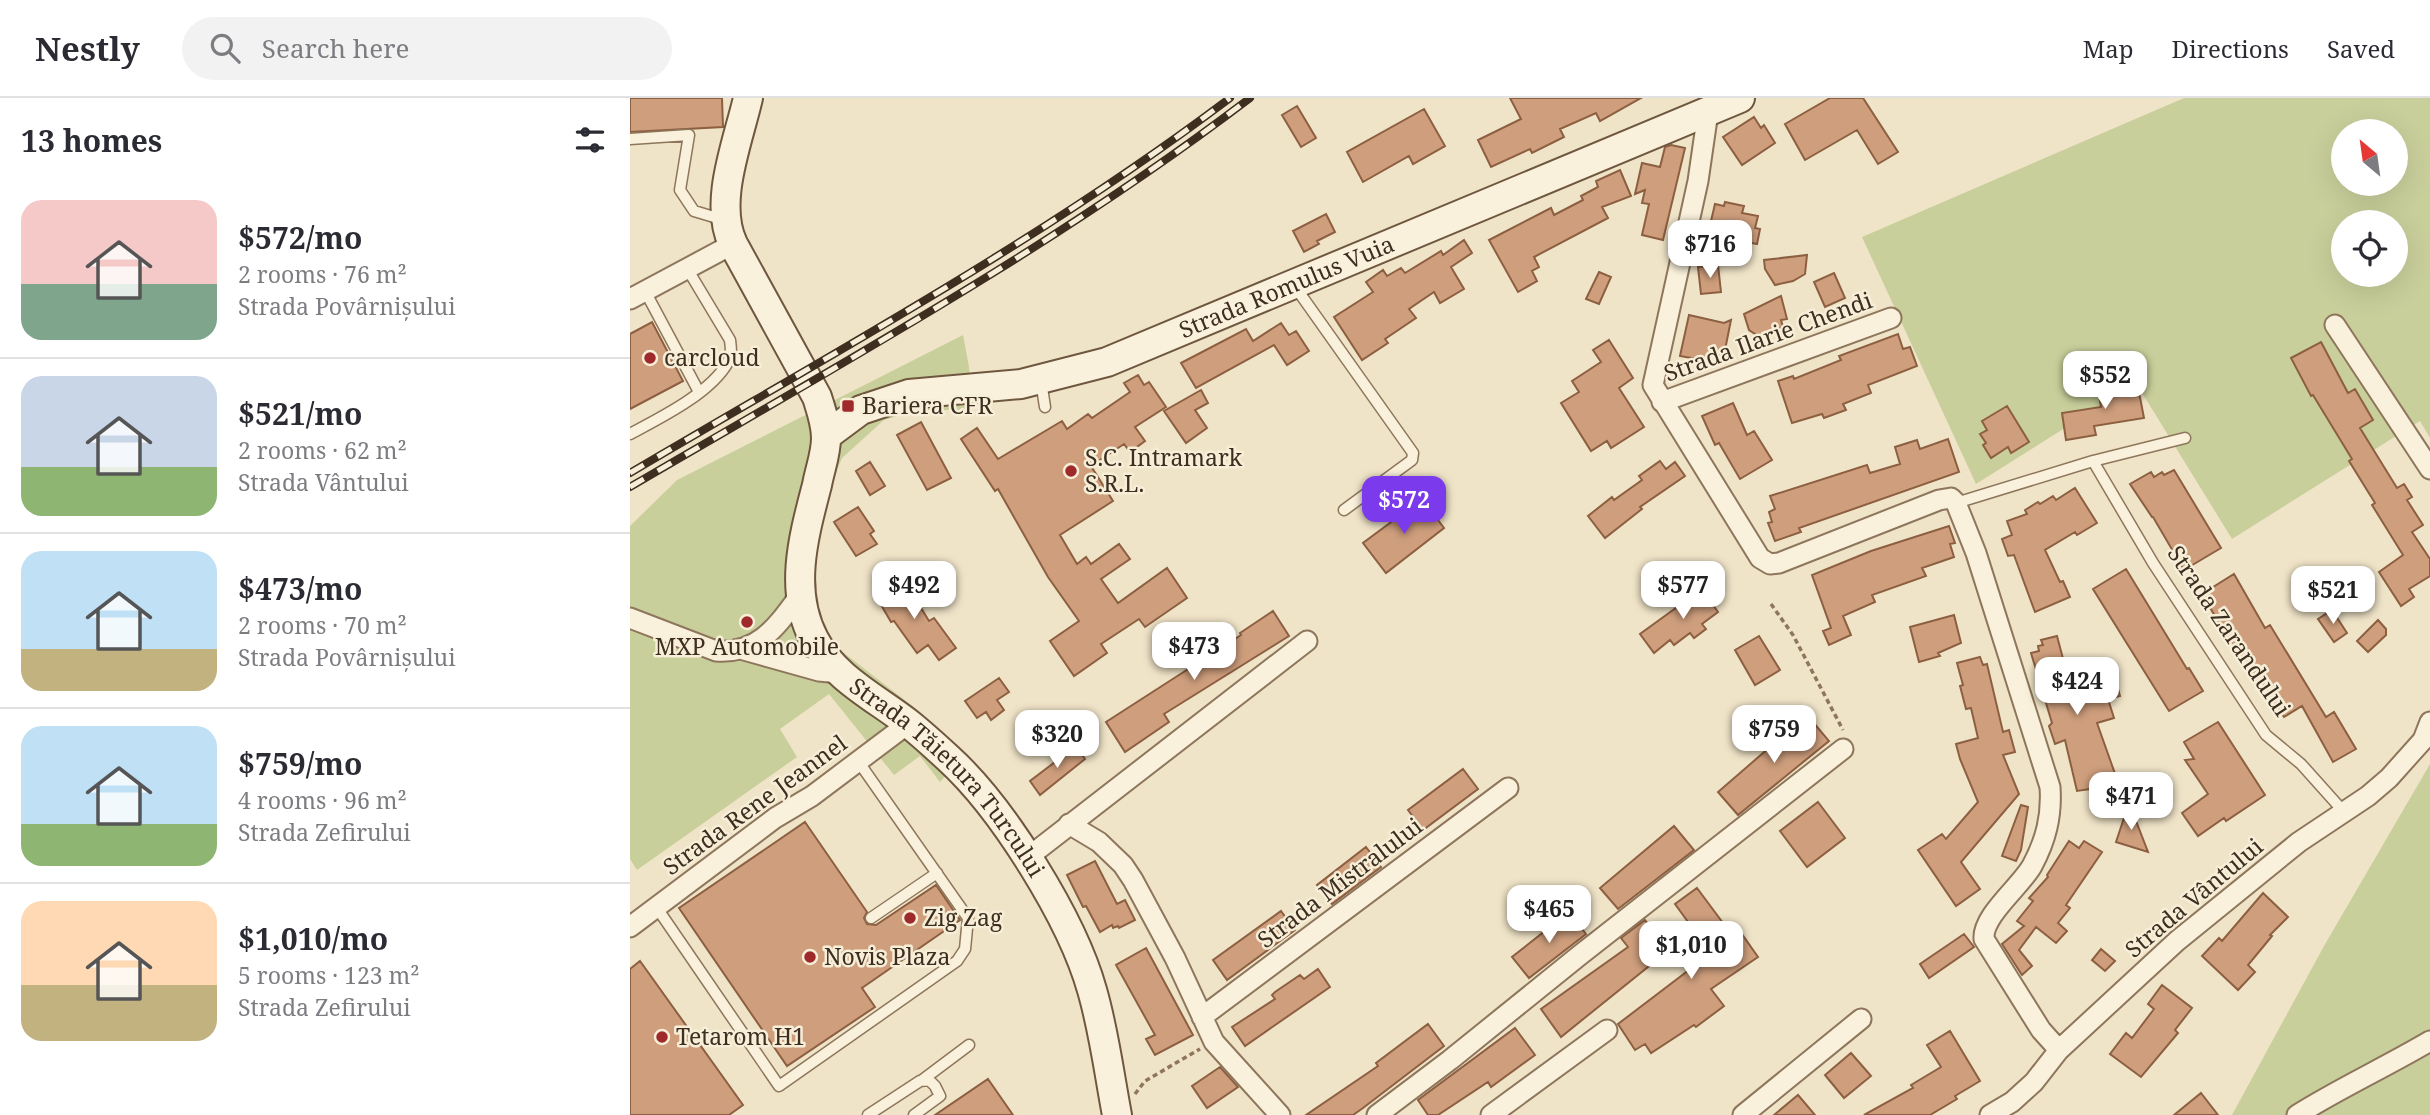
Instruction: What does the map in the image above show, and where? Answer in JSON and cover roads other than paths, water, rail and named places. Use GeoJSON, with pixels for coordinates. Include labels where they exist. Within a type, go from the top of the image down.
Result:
{"type":"FeatureCollection","features":[{"type":"Feature","properties":{"kind":"main road"},"geometry":{"type":"LineString","coordinates":[[729,232],[724,206],[748,98]]}},
{"type":"Feature","properties":{"kind":"main road","name":"Strada Romulus Vuia"},"geometry":{"type":"LineString","coordinates":[[826,436],[861,410],[909,394],[993,387],[1043,394],[1294,284],[1741,98]]}},
{"type":"Feature","properties":{"kind":"main road","name":"Strada Tăietura Turcului"},"geometry":{"type":"LineString","coordinates":[[729,232],[817,397],[824,420],[825,450],[799,561],[800,596],[815,642],[840,673],[909,723],[964,774],[1027,858],[1069,933],[1092,989],[1125,1107]]}},
{"type":"Feature","properties":{"kind":"street"},"geometry":{"type":"LineString","coordinates":[[1708,112],[1698,181],[1653,385],[1760,558],[1770,564],[1779,564],[1939,500],[1954,501],[1976,552],[2050,787],[2052,811],[2032,867],[1987,922],[1984,939],[2041,1030],[2059,1050]]}},
{"type":"Feature","properties":{"kind":"street"},"geometry":{"type":"LineString","coordinates":[[638,295],[688,270],[729,232]]}},
{"type":"Feature","properties":{"kind":"street","name":"Strada Ilarie Chendi"},"geometry":{"type":"LineString","coordinates":[[1662,402],[1891,318]]}},
{"type":"Feature","properties":{"kind":"street"},"geometry":{"type":"LineString","coordinates":[[2335,325],[2430,468]]}},
{"type":"Feature","properties":{"kind":"street"},"geometry":{"type":"LineString","coordinates":[[744,650],[773,631],[800,596]]}},
{"type":"Feature","properties":{"kind":"street"},"geometry":{"type":"LineString","coordinates":[[630,618],[716,651],[744,650],[819,671],[840,673]]}},
{"type":"Feature","properties":{"kind":"street"},"geometry":{"type":"LineString","coordinates":[[1027,858],[1307,641]]}},
{"type":"Feature","properties":{"kind":"street","name":"Strada Vântului"},"geometry":{"type":"LineString","coordinates":[[1990,1115],[2012,1102],[2034,1082],[2059,1050],[2177,941],[2299,842],[2368,796],[2407,761],[2423,740],[2430,722]]}},
{"type":"Feature","properties":{"kind":"street","name":"Strada Rene Jeannel"},"geometry":{"type":"LineString","coordinates":[[630,927],[775,818],[812,796],[909,723]]}},
{"type":"Feature","properties":{"kind":"street"},"geometry":{"type":"LineString","coordinates":[[1377,1115],[1843,749]]}},
{"type":"Feature","properties":{"kind":"street","name":"Strada Mistralului"},"geometry":{"type":"LineString","coordinates":[[1202,1017],[1508,788]]}},
{"type":"Feature","properties":{"kind":"street"},"geometry":{"type":"LineString","coordinates":[[1069,824],[1100,842],[1123,865],[1175,958],[1214,1042],[1280,1115]]}},
{"type":"Feature","properties":{"kind":"street"},"geometry":{"type":"LineString","coordinates":[[1743,1115],[1861,1019]]}},
{"type":"Feature","properties":{"kind":"street"},"geometry":{"type":"LineString","coordinates":[[1491,1115],[1606,1030]]}},
{"type":"Feature","properties":{"kind":"street"},"geometry":{"type":"LineString","coordinates":[[2297,1115],[2349,1083],[2378,1071],[2430,1041]]}},
{"type":"Feature","properties":{"kind":"lane"},"geometry":{"type":"LineString","coordinates":[[630,139],[689,135],[680,190],[694,211],[729,232]]}},
{"type":"Feature","properties":{"kind":"lane"},"geometry":{"type":"LineString","coordinates":[[630,434],[684,403],[699,391],[727,364],[731,353],[730,340],[688,270]]}},
{"type":"Feature","properties":{"kind":"lane"},"geometry":{"type":"LineString","coordinates":[[1294,284],[1413,453],[1412,460],[1344,510]]}},
{"type":"Feature","properties":{"kind":"lane"},"geometry":{"type":"LineString","coordinates":[[638,295],[699,391]]}},
{"type":"Feature","properties":{"kind":"lane"},"geometry":{"type":"LineString","coordinates":[[1954,501],[2185,438]]}},
{"type":"Feature","properties":{"kind":"lane","name":"Strada Zarandului"},"geometry":{"type":"LineString","coordinates":[[2093,461],[2153,563],[2266,734],[2301,764],[2344,813]]}},
{"type":"Feature","properties":{"kind":"lane"},"geometry":{"type":"LineString","coordinates":[[657,908],[779,1086],[957,961],[965,949],[968,918],[858,761]]}},
{"type":"Feature","properties":{"kind":"lane"},"geometry":{"type":"LineString","coordinates":[[871,918],[937,873]]}},
{"type":"Feature","properties":{"kind":"lane"},"geometry":{"type":"LineString","coordinates":[[868,1115],[969,1045]]}},
{"type":"Feature","properties":{"kind":"lane"},"geometry":{"type":"LineString","coordinates":[[914,1115],[940,1096],[929,1080],[920,1081]]}},
{"type":"Feature","properties":{"kind":"railway"},"geometry":{"type":"LineString","coordinates":[[630,473],[936,294],[1085,200],[1230,98]]}},
{"type":"Feature","properties":{"kind":"railway"},"geometry":{"type":"LineString","coordinates":[[630,487],[1024,254],[1101,204],[1250,98]]}},
{"type":"Feature","properties":{"kind":"place","name":"carcloud"},"geometry":{"type":"Point","coordinates":[650,358]}},
{"type":"Feature","properties":{"kind":"place","name":"Bariera CFR"},"geometry":{"type":"Point","coordinates":[848,406]}},
{"type":"Feature","properties":{"kind":"place","name":"S.C. Intramark S.R.L."},"geometry":{"type":"Point","coordinates":[1071,471]}},
{"type":"Feature","properties":{"kind":"place","name":"MXP Automobile"},"geometry":{"type":"Point","coordinates":[747,622]}},
{"type":"Feature","properties":{"kind":"place","name":"Zig Zag"},"geometry":{"type":"Point","coordinates":[910,918]}},
{"type":"Feature","properties":{"kind":"place","name":"Novis Plaza"},"geometry":{"type":"Point","coordinates":[810,957]}},
{"type":"Feature","properties":{"kind":"place","name":"Tetarom H1"},"geometry":{"type":"Point","coordinates":[662,1037]}}]}
